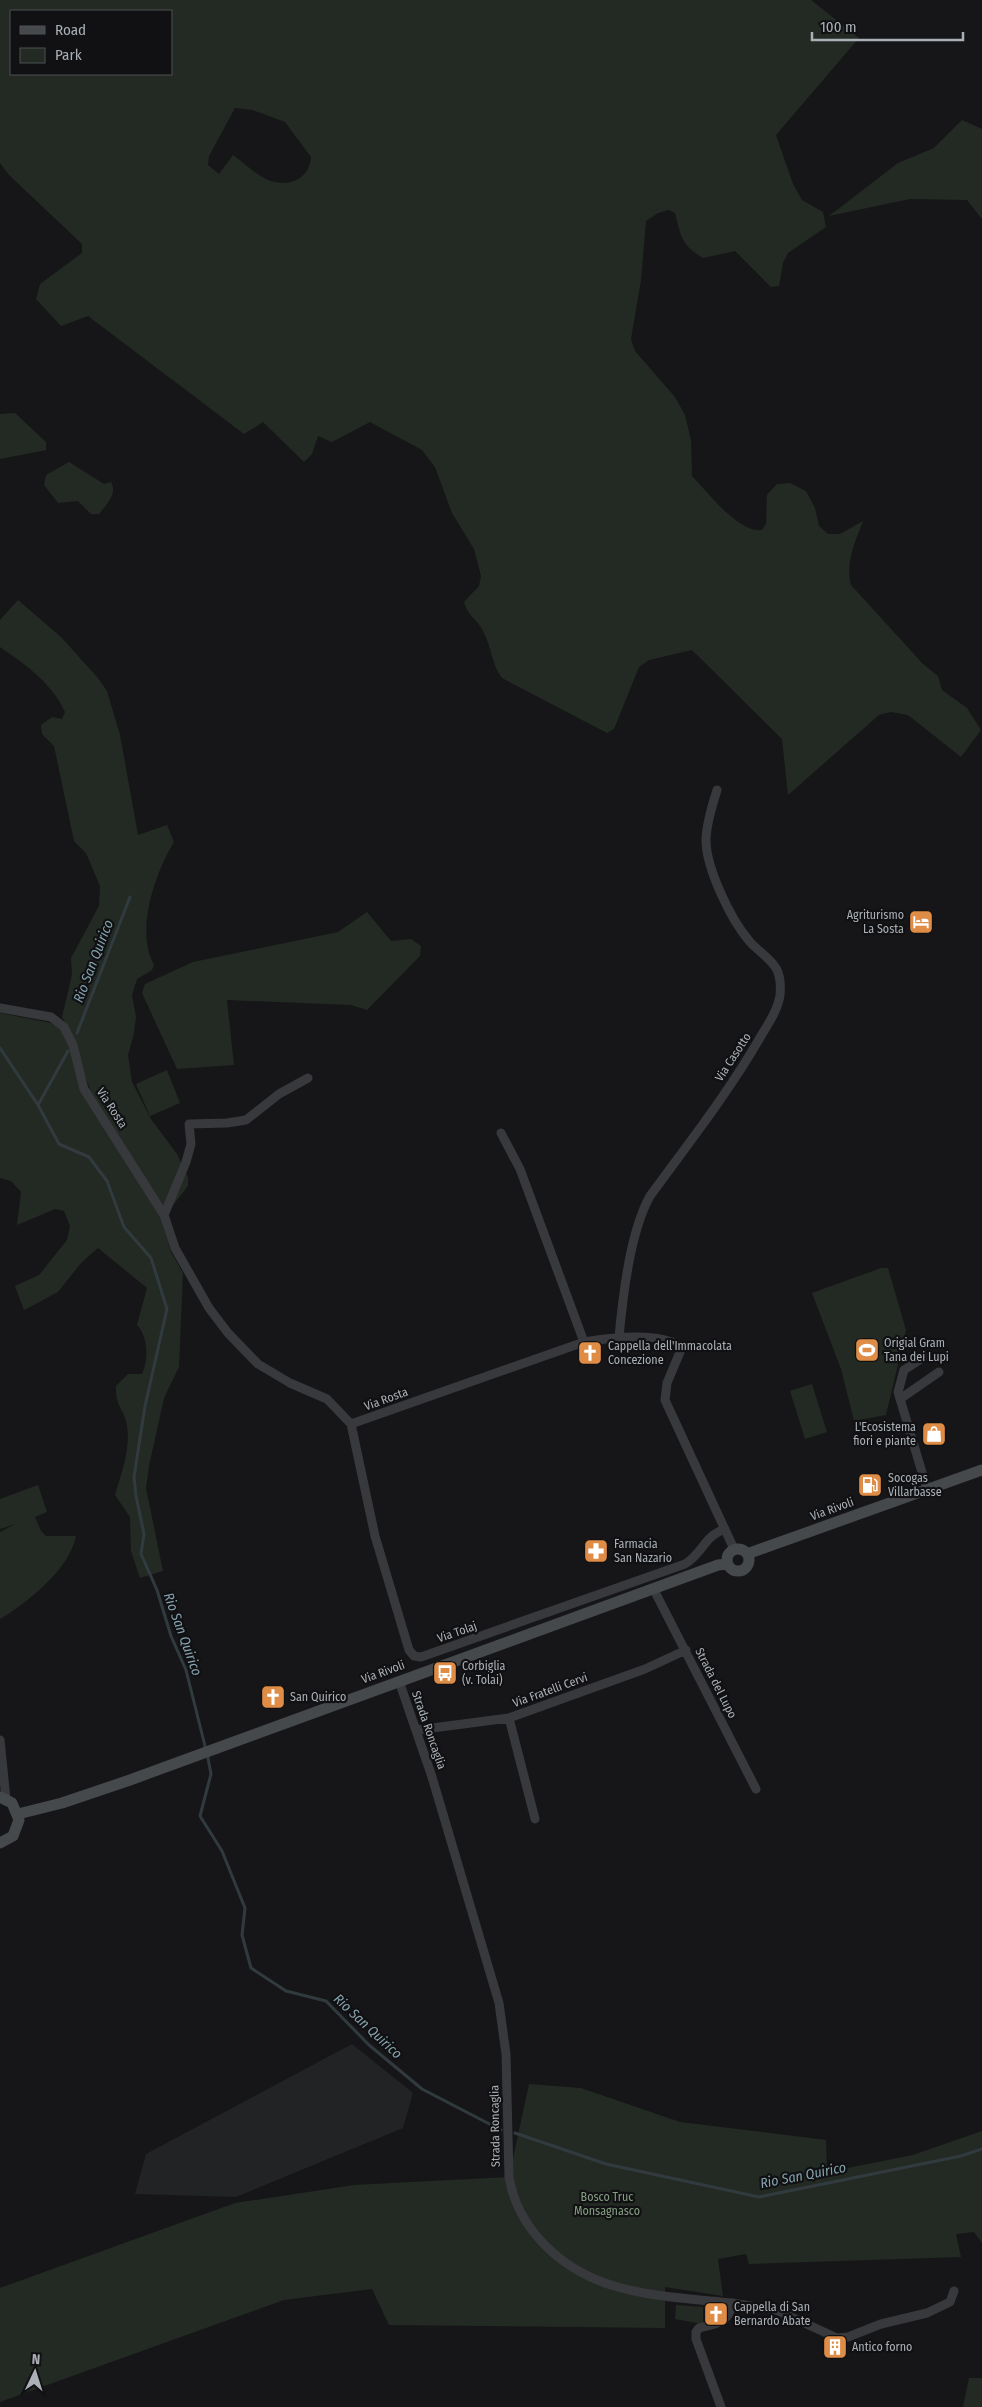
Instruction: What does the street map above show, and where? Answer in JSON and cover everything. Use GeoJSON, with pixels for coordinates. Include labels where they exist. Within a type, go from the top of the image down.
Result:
{"type":"FeatureCollection","features":[{"type":"Feature","properties":{"kind":"street","name":"Via Casotto"},"geometry":{"type":"LineString","coordinates":[[619,1337],[631,1255],[642,1211],[650,1196],[751,1054],[774,1015],[780,996],[780,982],[776,967],[767,955],[750,942],[732,914],[713,873],[706,839],[708,817],[717,790]]}},
{"type":"Feature","properties":{"kind":"street","name":"Via Rosta"},"geometry":{"type":"LineString","coordinates":[[0,1008],[51,1017],[64,1027],[73,1045],[84,1089],[164,1215],[175,1248],[209,1308],[228,1333],[258,1364],[290,1383],[327,1399],[351,1424],[584,1342],[619,1337],[658,1340],[680,1348],[667,1383],[665,1400],[679,1435],[734,1549]]}},
{"type":"Feature","properties":{"kind":"street"},"geometry":{"type":"LineString","coordinates":[[164,1215],[186,1162],[191,1144],[189,1124],[227,1123],[246,1120],[279,1094],[308,1078]]}},
{"type":"Feature","properties":{"kind":"street"},"geometry":{"type":"LineString","coordinates":[[501,1133],[520,1169],[584,1342]]}},
{"type":"Feature","properties":{"kind":"street"},"geometry":{"type":"LineString","coordinates":[[924,1357],[904,1370],[898,1384],[900,1399],[927,1489]]}},
{"type":"Feature","properties":{"kind":"street"},"geometry":{"type":"LineString","coordinates":[[900,1399],[939,1372]]}},
{"type":"Feature","properties":{"kind":"street","name":"Via Tolaj"},"geometry":{"type":"LineString","coordinates":[[351,1424],[375,1536],[408,1650],[414,1656],[421,1658],[685,1564],[700,1552],[710,1537],[725,1529]]}},
{"type":"Feature","properties":{"kind":"street","name":"Via Rivoli"},"geometry":{"type":"LineString","coordinates":[[18,1814],[62,1803],[130,1780],[718,1565],[728,1564],[732,1569],[742,1570],[749,1561],[747,1554],[982,1470]]}},
{"type":"Feature","properties":{"kind":"street"},"geometry":{"type":"LineString","coordinates":[[728,1564],[727,1557],[734,1549],[741,1549],[747,1554]]}},
{"type":"Feature","properties":{"kind":"street","name":"Strada del Lupo"},"geometry":{"type":"LineString","coordinates":[[653,1588],[756,1789]]}},
{"type":"Feature","properties":{"kind":"street","name":"Via Fratelli Cervi"},"geometry":{"type":"LineString","coordinates":[[417,1730],[508,1718],[645,1669],[686,1650]]}},
{"type":"Feature","properties":{"kind":"street","name":"Strada Roncaglia"},"geometry":{"type":"LineString","coordinates":[[400,1681],[417,1730],[486,1955],[502,2019],[506,2054],[509,2177],[512,2194],[519,2213],[542,2244],[564,2261],[610,2285],[650,2293],[776,2310],[837,2338],[848,2337],[881,2324],[940,2308],[950,2302],[954,2290]]}},
{"type":"Feature","properties":{"kind":"street"},"geometry":{"type":"LineString","coordinates":[[508,1718],[535,1819]]}},
{"type":"Feature","properties":{"kind":"street"},"geometry":{"type":"LineString","coordinates":[[0,1740],[3,1798],[12,1803],[18,1814],[16,1831],[8,1840],[0,1843]]}},
{"type":"Feature","properties":{"kind":"street"},"geometry":{"type":"LineString","coordinates":[[721,2407],[696,2339],[696,2332],[699,2328],[717,2324],[727,2319],[732,2303]]}},
{"type":"Feature","properties":{"kind":"shaded area"},"geometry":{"type":"Polygon","coordinates":[[[352,2044],[413,2093],[403,2128],[236,2197],[135,2194],[146,2154],[352,2044]]]}},
{"type":"Feature","properties":{"kind":"green space"},"geometry":{"type":"Polygon","coordinates":[[[0,0],[811,0],[859,38],[776,135],[793,184],[802,200],[823,212],[826,227],[788,253],[783,263],[779,286],[771,287],[735,251],[703,258],[686,244],[675,213],[669,210],[658,213],[646,221],[641,280],[631,339],[635,351],[675,397],[685,415],[691,440],[692,476],[734,518],[743,525],[762,530],[766,524],[767,495],[777,484],[790,483],[806,491],[815,508],[819,526],[828,534],[840,534],[863,521],[850,560],[849,577],[851,585],[923,664],[938,676],[942,690],[967,708],[981,730],[961,757],[908,715],[891,712],[879,715],[788,795],[782,739],[692,650],[649,660],[639,667],[614,729],[607,733],[502,678],[498,673],[483,631],[467,610],[464,602],[479,586],[481,576],[474,549],[452,513],[435,467],[422,450],[370,422],[332,442],[318,436],[312,454],[304,462],[263,422],[244,434],[88,316],[61,326],[36,299],[40,284],[82,253],[82,244],[9,175],[0,163],[0,0]],[[235,108],[209,156],[208,165],[219,174],[233,155],[254,172],[268,180],[283,183],[296,180],[302,176],[309,165],[311,157],[285,122],[253,110],[235,108]]]}},
{"type":"Feature","properties":{"kind":"green space"},"geometry":{"type":"Polygon","coordinates":[[[962,120],[982,129],[982,219],[967,200],[910,199],[829,216],[898,163],[934,148],[962,120]]]}},
{"type":"Feature","properties":{"kind":"green space"},"geometry":{"type":"Polygon","coordinates":[[[15,413],[46,442],[46,450],[0,459],[0,414],[15,413]]]}},
{"type":"Feature","properties":{"kind":"green space"},"geometry":{"type":"Polygon","coordinates":[[[69,462],[104,484],[111,482],[113,486],[112,495],[99,514],[91,514],[78,501],[58,503],[44,485],[46,475],[69,462]]]}},
{"type":"Feature","properties":{"kind":"green space"},"geometry":{"type":"Polygon","coordinates":[[[18,600],[61,637],[98,678],[107,691],[120,735],[138,835],[167,825],[174,842],[160,870],[150,902],[146,936],[154,965],[152,970],[137,979],[132,995],[136,1017],[128,1055],[132,1082],[151,1119],[177,1154],[188,1177],[188,1186],[174,1204],[166,1207],[160,1202],[91,1092],[75,1044],[62,1017],[72,975],[71,958],[99,906],[100,886],[86,853],[74,841],[54,746],[42,734],[41,725],[52,717],[62,719],[65,712],[46,683],[0,647],[0,620],[18,600]]]}},
{"type":"Feature","properties":{"kind":"green space"},"geometry":{"type":"Polygon","coordinates":[[[367,912],[391,941],[411,939],[421,946],[420,956],[367,1010],[351,1005],[227,1000],[234,1065],[177,1069],[142,993],[145,984],[193,962],[338,932],[367,912]]]}},
{"type":"Feature","properties":{"kind":"green space"},"geometry":{"type":"Polygon","coordinates":[[[0,1013],[51,1023],[63,1030],[69,1042],[82,1089],[159,1213],[171,1252],[183,1273],[179,1367],[164,1398],[146,1488],[163,1571],[140,1578],[131,1551],[130,1517],[115,1495],[128,1443],[126,1420],[117,1399],[116,1386],[128,1374],[142,1374],[146,1362],[145,1341],[137,1325],[147,1288],[98,1248],[81,1263],[58,1292],[24,1310],[15,1286],[39,1275],[67,1240],[70,1226],[64,1211],[55,1209],[17,1225],[21,1192],[11,1181],[0,1178],[0,1013]]]}},
{"type":"Feature","properties":{"kind":"green space"},"geometry":{"type":"Polygon","coordinates":[[[167,1070],[180,1103],[150,1116],[136,1084],[167,1070]]]}},
{"type":"Feature","properties":{"kind":"green space","name":"Origial Gram Tana dei Lupi"},"geometry":{"type":"Polygon","coordinates":[[[881,1268],[888,1268],[906,1330],[886,1415],[854,1421],[841,1369],[812,1293],[881,1268]]]}},
{"type":"Feature","properties":{"kind":"green space"},"geometry":{"type":"Polygon","coordinates":[[[812,1384],[827,1432],[805,1439],[790,1391],[812,1384]]]}},
{"type":"Feature","properties":{"kind":"green space"},"geometry":{"type":"Polygon","coordinates":[[[38,1485],[47,1512],[35,1517],[41,1531],[46,1536],[76,1536],[72,1549],[65,1561],[46,1584],[23,1604],[0,1619],[0,1532],[15,1524],[0,1529],[0,1499],[38,1485]]]}},
{"type":"Feature","properties":{"kind":"green space","name":"Bosco Truc Monsagnasco"},"geometry":{"type":"Polygon","coordinates":[[[529,2084],[581,2088],[680,2122],[826,2140],[827,2172],[913,2155],[982,2131],[982,2243],[974,2232],[956,2234],[961,2257],[749,2264],[746,2254],[718,2259],[723,2296],[665,2287],[665,2328],[389,2325],[372,2289],[284,2300],[0,2402],[0,2288],[235,2203],[354,2185],[509,2177],[529,2084]]]}},
{"type":"Feature","properties":{"kind":"green space"},"geometry":{"type":"Polygon","coordinates":[[[676,2305],[703,2307],[703,2324],[675,2319],[676,2305]]]}},
{"type":"Feature","properties":{"kind":"green space"},"geometry":{"type":"Polygon","coordinates":[[[969,2378],[982,2378],[982,2407],[963,2407],[969,2378]]]}},
{"type":"Feature","properties":{"kind":"waterway","name":"Rio San Quirico"},"geometry":{"type":"LineString","coordinates":[[77,1033],[130,897]]}},
{"type":"Feature","properties":{"kind":"waterway"},"geometry":{"type":"LineString","coordinates":[[0,1048],[38,1105]]}},
{"type":"Feature","properties":{"kind":"waterway","name":"Rio San Quirico"},"geometry":{"type":"LineString","coordinates":[[68,1051],[38,1105],[59,1144],[89,1157],[107,1181],[124,1227],[151,1258],[167,1309],[145,1406],[134,1477],[144,1534],[141,1554],[157,1590],[171,1636],[186,1670],[211,1774],[200,1816],[222,1851],[245,1908],[242,1935],[251,1968],[286,1991],[326,2001],[369,2045],[422,2089],[501,2130]]}},
{"type":"Feature","properties":{"kind":"waterway","name":"Rio San Quirico"},"geometry":{"type":"LineString","coordinates":[[515,2133],[606,2164],[759,2197],[961,2156],[982,2149]]}},
{"type":"Feature","properties":{"kind":"place","name":"Agriturismo La Sosta"},"geometry":{"type":"Point","coordinates":[921,922]}},
{"type":"Feature","properties":{"kind":"place","name":"Origial Gram Tana dei Lupi"},"geometry":{"type":"Point","coordinates":[867,1350]}},
{"type":"Feature","properties":{"kind":"place","name":"Cappella dell'Immacolata Concezione"},"geometry":{"type":"Point","coordinates":[590,1353]}},
{"type":"Feature","properties":{"kind":"place","name":"L'Ecosistema fiori e piante"},"geometry":{"type":"Point","coordinates":[934,1434]}},
{"type":"Feature","properties":{"kind":"place","name":"Socogas Villarbasse"},"geometry":{"type":"Point","coordinates":[870,1485]}},
{"type":"Feature","properties":{"kind":"place","name":"Farmacia San Nazario"},"geometry":{"type":"Point","coordinates":[596,1551]}},
{"type":"Feature","properties":{"kind":"place","name":"Corbiglia (v. Tolai)"},"geometry":{"type":"Point","coordinates":[445,1673]}},
{"type":"Feature","properties":{"kind":"place","name":"San Quirico"},"geometry":{"type":"Point","coordinates":[273,1697]}},
{"type":"Feature","properties":{"kind":"place","name":"Cappella di San Bernardo Abate"},"geometry":{"type":"Point","coordinates":[716,2314]}},
{"type":"Feature","properties":{"kind":"place","name":"Antico forno"},"geometry":{"type":"Point","coordinates":[835,2347]}}]}
